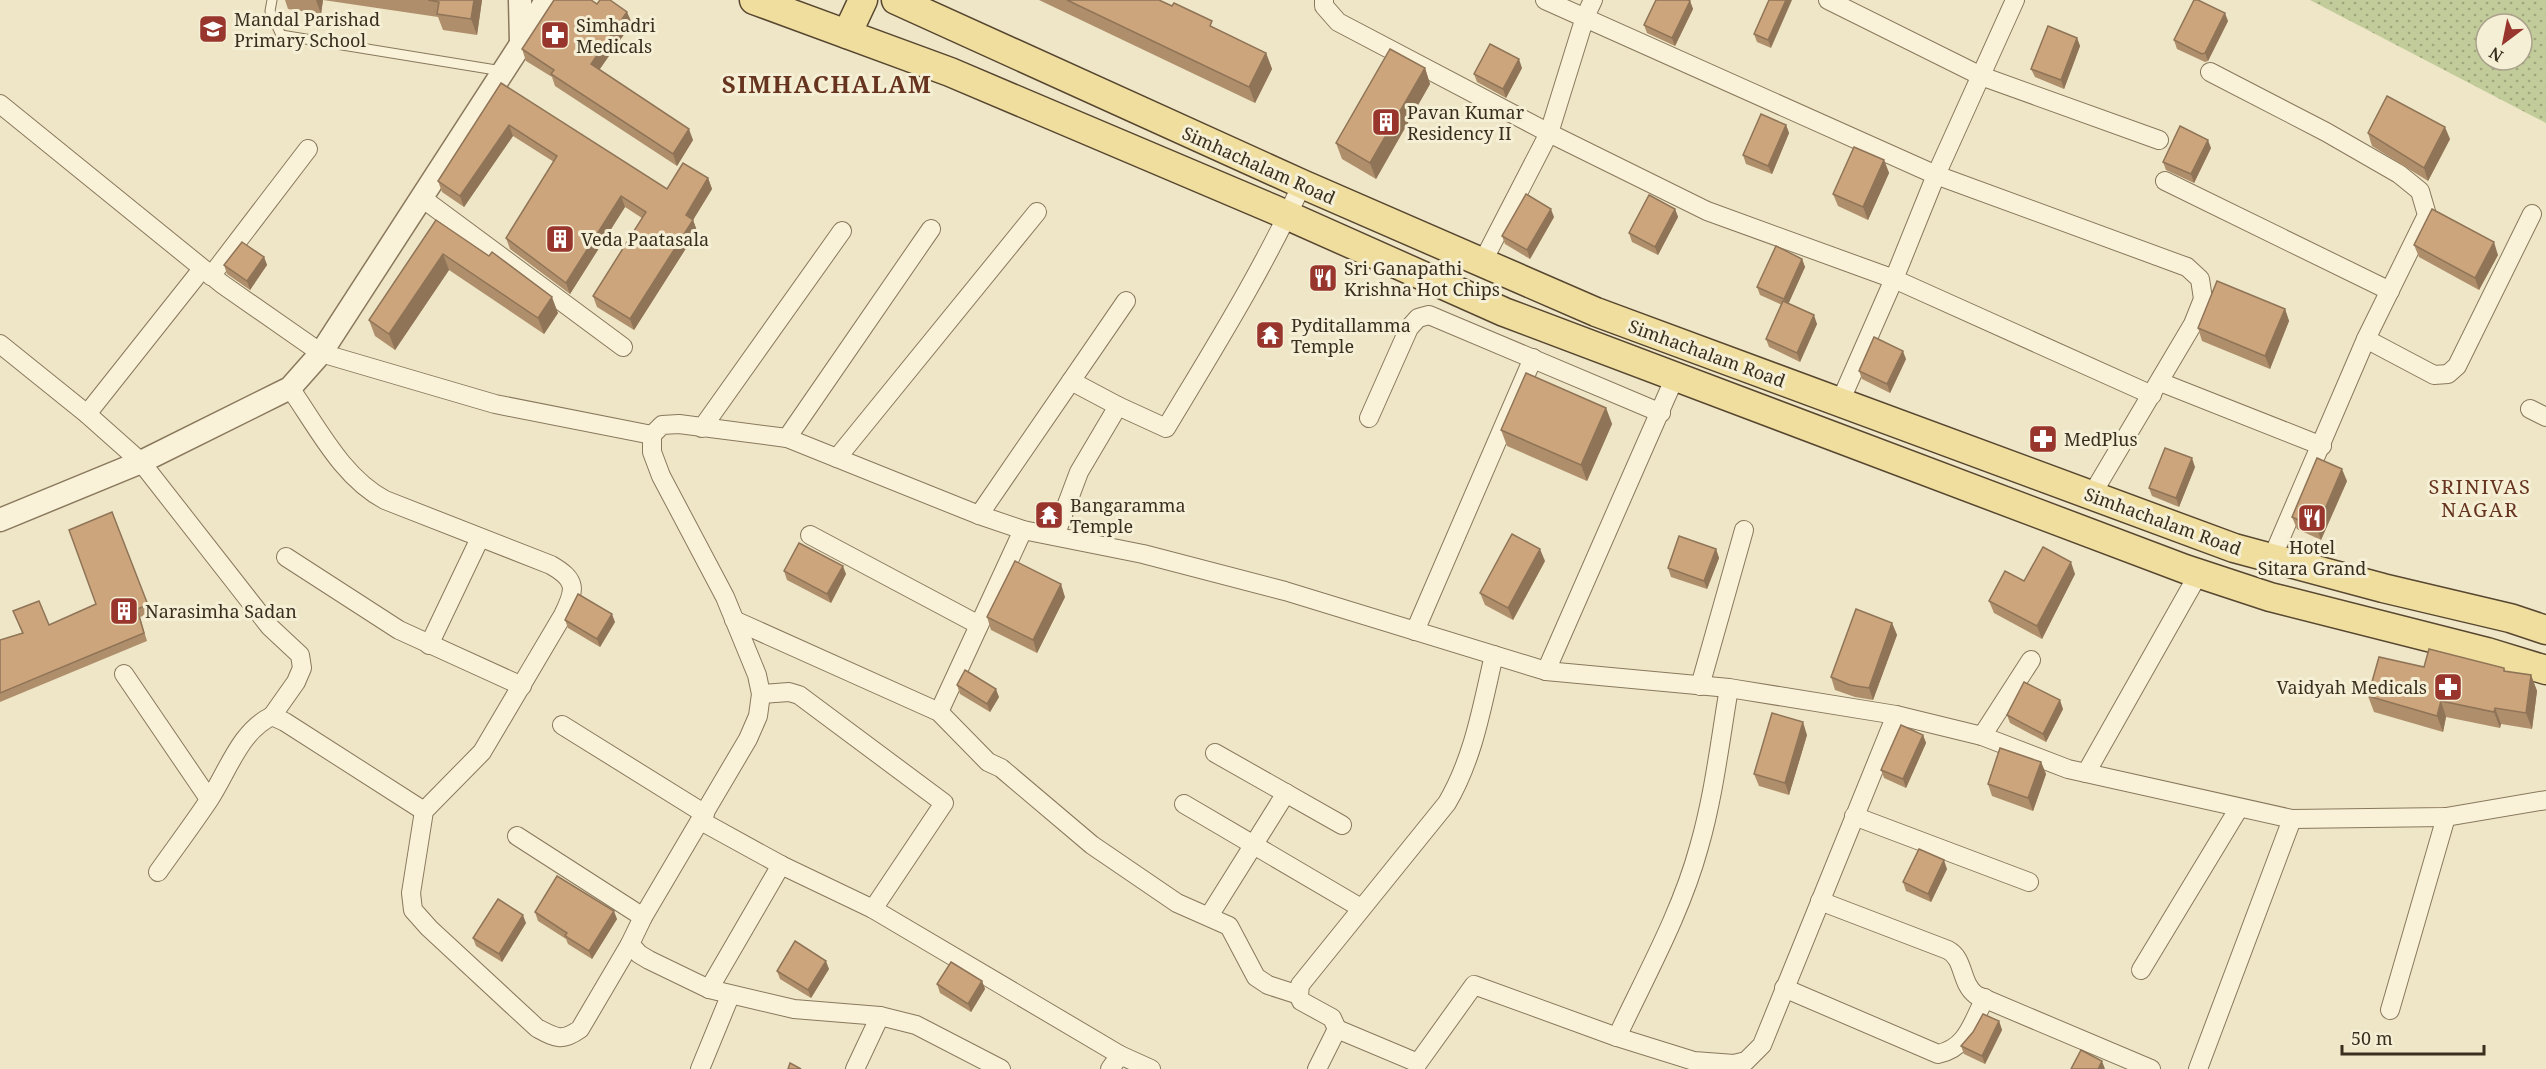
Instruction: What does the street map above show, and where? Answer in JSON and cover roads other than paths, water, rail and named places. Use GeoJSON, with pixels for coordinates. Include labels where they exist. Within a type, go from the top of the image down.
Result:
{"type":"FeatureCollection","features":[{"type":"Feature","properties":{"kind":"main road"},"geometry":{"type":"LineString","coordinates":[[754,0],[950,72],[1288,215],[1504,312],[2199,573],[2270,597],[2487,652],[2546,670]]}},
{"type":"Feature","properties":{"kind":"main road"},"geometry":{"type":"LineString","coordinates":[[847,34],[863,0]]}},
{"type":"Feature","properties":{"kind":"main road","name":"Simhachalam Road"},"geometry":{"type":"LineString","coordinates":[[896,0],[1302,184],[1596,312],[2234,548],[2383,588],[2510,618],[2546,630]]}},
{"type":"Feature","properties":{"kind":"main road"},"geometry":{"type":"LineString","coordinates":[[1676,377],[1689,347]]}},
{"type":"Feature","properties":{"kind":"street"},"geometry":{"type":"LineString","coordinates":[[520,0],[521,44]]}},
{"type":"Feature","properties":{"kind":"street"},"geometry":{"type":"LineString","coordinates":[[0,519],[141,462],[290,388],[321,353],[504,72],[546,0]]}},
{"type":"Feature","properties":{"kind":"street"},"geometry":{"type":"LineString","coordinates":[[1324,0],[1324,6],[1338,22],[1549,133],[1707,211],[1894,279],[2156,388],[2322,446]]}},
{"type":"Feature","properties":{"kind":"street"},"geometry":{"type":"LineString","coordinates":[[1545,0],[1936,175],[2187,267],[2194,273],[2200,279],[2203,299],[2193,324],[2091,496]]}},
{"type":"Feature","properties":{"kind":"street"},"geometry":{"type":"LineString","coordinates":[[1482,264],[1549,133],[1585,18],[1593,0]]}},
{"type":"Feature","properties":{"kind":"street"},"geometry":{"type":"LineString","coordinates":[[1828,0],[1981,76],[2159,140]]}},
{"type":"Feature","properties":{"kind":"street"},"geometry":{"type":"LineString","coordinates":[[1839,402],[1894,279],[1936,175],[2015,0]]}},
{"type":"Feature","properties":{"kind":"street"},"geometry":{"type":"LineString","coordinates":[[2210,72],[2326,132],[2399,174],[2420,191],[2427,215],[2366,339],[2272,558]]}},
{"type":"Feature","properties":{"kind":"street"},"geometry":{"type":"LineString","coordinates":[[0,104],[207,272],[321,353],[495,404],[652,435]]}},
{"type":"Feature","properties":{"kind":"street"},"geometry":{"type":"LineString","coordinates":[[87,414],[308,149]]}},
{"type":"Feature","properties":{"kind":"street"},"geometry":{"type":"LineString","coordinates":[[2165,181],[2390,291]]}},
{"type":"Feature","properties":{"kind":"street"},"geometry":{"type":"LineString","coordinates":[[1071,381],[1166,428],[1246,296],[1302,184]]}},
{"type":"Feature","properties":{"kind":"street"},"geometry":{"type":"LineString","coordinates":[[422,198],[623,347]]}},
{"type":"Feature","properties":{"kind":"street"},"geometry":{"type":"LineString","coordinates":[[837,458],[1037,212]]}},
{"type":"Feature","properties":{"kind":"street"},"geometry":{"type":"LineString","coordinates":[[2366,339],[2434,375],[2448,374],[2457,366],[2532,214]]}},
{"type":"Feature","properties":{"kind":"street"},"geometry":{"type":"LineString","coordinates":[[787,438],[931,229]]}},
{"type":"Feature","properties":{"kind":"street"},"geometry":{"type":"LineString","coordinates":[[702,428],[842,231]]}},
{"type":"Feature","properties":{"kind":"street"},"geometry":{"type":"LineString","coordinates":[[979,515],[1126,301]]}},
{"type":"Feature","properties":{"kind":"street"},"geometry":{"type":"LineString","coordinates":[[1369,418],[1409,328],[1418,318],[1429,315],[1661,413]]}},
{"type":"Feature","properties":{"kind":"street"},"geometry":{"type":"LineString","coordinates":[[0,344],[87,414],[141,462],[270,627],[300,656],[302,668],[296,682],[272,716],[259,722],[249,733],[210,799],[158,872]]}},
{"type":"Feature","properties":{"kind":"street"},"geometry":{"type":"LineString","coordinates":[[1415,631],[1533,358]]}},
{"type":"Feature","properties":{"kind":"street"},"geometry":{"type":"LineString","coordinates":[[1546,671],[1676,377]]}},
{"type":"Feature","properties":{"kind":"street"},"geometry":{"type":"LineString","coordinates":[[290,388],[352,477],[368,491],[385,500],[550,565],[565,573],[573,585],[572,597],[482,752],[424,811],[411,893],[413,910],[429,928],[537,1028],[553,1037],[568,1038],[580,1029],[748,739],[758,716],[761,694],[757,675],[735,620],[661,476],[652,452],[652,435],[662,425],[679,424],[787,438],[979,515],[1023,530],[1143,554],[1285,591],[1546,671],[1729,688],[1896,715],[1982,736],[2068,769],[2292,819],[2446,817],[2546,800]]}},
{"type":"Feature","properties":{"kind":"street"},"geometry":{"type":"LineString","coordinates":[[1055,536],[1079,472],[1118,406]]}},
{"type":"Feature","properties":{"kind":"street"},"geometry":{"type":"LineString","coordinates":[[939,712],[1023,530]]}},
{"type":"Feature","properties":{"kind":"street"},"geometry":{"type":"LineString","coordinates":[[1700,686],[1744,530]]}},
{"type":"Feature","properties":{"kind":"street"},"geometry":{"type":"LineString","coordinates":[[810,535],[979,626]]}},
{"type":"Feature","properties":{"kind":"street"},"geometry":{"type":"LineString","coordinates":[[429,645],[480,538]]}},
{"type":"Feature","properties":{"kind":"street"},"geometry":{"type":"LineString","coordinates":[[286,557],[399,630],[522,686]]}},
{"type":"Feature","properties":{"kind":"street"},"geometry":{"type":"LineString","coordinates":[[2086,773],[2199,573]]}},
{"type":"Feature","properties":{"kind":"street"},"geometry":{"type":"LineString","coordinates":[[735,620],[939,712],[988,762],[1001,768],[1092,845],[1177,903],[1229,926],[1256,977],[1268,986],[1299,995]]}},
{"type":"Feature","properties":{"kind":"street"},"geometry":{"type":"LineString","coordinates":[[1494,655],[1472,752],[1461,779],[1447,803],[1300,985],[1301,1001],[1332,1018],[1337,1029],[1418,1063],[1474,985],[1617,1037],[1695,1061],[1734,1064],[1746,1061],[1762,1045],[1896,715]]}},
{"type":"Feature","properties":{"kind":"street"},"geometry":{"type":"LineString","coordinates":[[1982,736],[2031,660]]}},
{"type":"Feature","properties":{"kind":"street"},"geometry":{"type":"LineString","coordinates":[[124,674],[210,799]]}},
{"type":"Feature","properties":{"kind":"street"},"geometry":{"type":"LineString","coordinates":[[1617,1037],[1686,889],[1709,808],[1729,688]]}},
{"type":"Feature","properties":{"kind":"street"},"geometry":{"type":"LineString","coordinates":[[761,694],[789,692],[799,695],[944,803],[873,909]]}},
{"type":"Feature","properties":{"kind":"street"},"geometry":{"type":"LineString","coordinates":[[272,716],[285,722],[424,811]]}},
{"type":"Feature","properties":{"kind":"street"},"geometry":{"type":"LineString","coordinates":[[562,725],[781,865],[873,909],[1115,1062],[1151,1069]]}},
{"type":"Feature","properties":{"kind":"street"},"geometry":{"type":"LineString","coordinates":[[1215,753],[1342,825]]}},
{"type":"Feature","properties":{"kind":"street"},"geometry":{"type":"LineString","coordinates":[[1209,916],[1286,793]]}},
{"type":"Feature","properties":{"kind":"street"},"geometry":{"type":"LineString","coordinates":[[1184,804],[1361,908]]}},
{"type":"Feature","properties":{"kind":"street"},"geometry":{"type":"LineString","coordinates":[[2141,970],[2239,808]]}},
{"type":"Feature","properties":{"kind":"street"},"geometry":{"type":"LineString","coordinates":[[1854,816],[2029,882]]}},
{"type":"Feature","properties":{"kind":"street"},"geometry":{"type":"LineString","coordinates":[[2390,1010],[2446,817]]}},
{"type":"Feature","properties":{"kind":"street"},"geometry":{"type":"LineString","coordinates":[[2198,1069],[2292,819]]}},
{"type":"Feature","properties":{"kind":"street"},"geometry":{"type":"LineString","coordinates":[[517,836],[643,917]]}},
{"type":"Feature","properties":{"kind":"street"},"geometry":{"type":"LineString","coordinates":[[709,989],[781,865]]}},
{"type":"Feature","properties":{"kind":"street"},"geometry":{"type":"LineString","coordinates":[[1820,901],[1954,953],[1958,958],[1966,984],[1976,995],[2151,1069]]}},
{"type":"Feature","properties":{"kind":"street"},"geometry":{"type":"LineString","coordinates":[[630,944],[639,954],[649,960],[709,989],[730,996],[794,1009],[880,1016],[916,1025],[982,1065],[1001,1069]]}},
{"type":"Feature","properties":{"kind":"street"},"geometry":{"type":"LineString","coordinates":[[1784,988],[1938,1054],[1951,1051],[1962,1042],[1985,999]]}},
{"type":"Feature","properties":{"kind":"street"},"geometry":{"type":"LineString","coordinates":[[699,1069],[730,996]]}},
{"type":"Feature","properties":{"kind":"street"},"geometry":{"type":"LineString","coordinates":[[855,1069],[880,1016]]}},
{"type":"Feature","properties":{"kind":"street"},"geometry":{"type":"LineString","coordinates":[[1317,1069],[1337,1029]]}},
{"type":"Feature","properties":{"kind":"lane"},"geometry":{"type":"LineString","coordinates":[[272,0],[270,11],[281,35],[504,72]]}},
{"type":"Feature","properties":{"kind":"place","name":"Mandal Parishad Primary School"},"geometry":{"type":"Point","coordinates":[213,29]}},
{"type":"Feature","properties":{"kind":"place","name":"Simhadri Medicals"},"geometry":{"type":"Point","coordinates":[555,35]}},
{"type":"Feature","properties":{"kind":"place","name":"Pavan Kumar Residency II"},"geometry":{"type":"Point","coordinates":[1386,122]}},
{"type":"Feature","properties":{"kind":"place","name":"Veda Paatasala"},"geometry":{"type":"Point","coordinates":[560,239]}},
{"type":"Feature","properties":{"kind":"place","name":"Sri Ganapathi Krishna Hot Chips"},"geometry":{"type":"Point","coordinates":[1323,278]}},
{"type":"Feature","properties":{"kind":"place","name":"Pyditallamma Temple"},"geometry":{"type":"Point","coordinates":[1270,335]}},
{"type":"Feature","properties":{"kind":"place","name":"MedPlus"},"geometry":{"type":"Point","coordinates":[2043,439]}},
{"type":"Feature","properties":{"kind":"place","name":"Bangaramma Temple"},"geometry":{"type":"Point","coordinates":[1049,515]}},
{"type":"Feature","properties":{"kind":"place","name":"Hotel Sitara Grand"},"geometry":{"type":"Point","coordinates":[2312,518]}},
{"type":"Feature","properties":{"kind":"place","name":"Narasimha Sadan"},"geometry":{"type":"Point","coordinates":[124,611]}},
{"type":"Feature","properties":{"kind":"place","name":"Vaidyah Medicals"},"geometry":{"type":"Point","coordinates":[2448,687]}},
{"type":"Feature","properties":{"kind":"district","name":"SIMHACHALAM"},"geometry":{"type":"Point","coordinates":[827,83]}},
{"type":"Feature","properties":{"kind":"district","name":"SRINIVAS NAGAR"},"geometry":{"type":"Point","coordinates":[2480,498]}}]}
